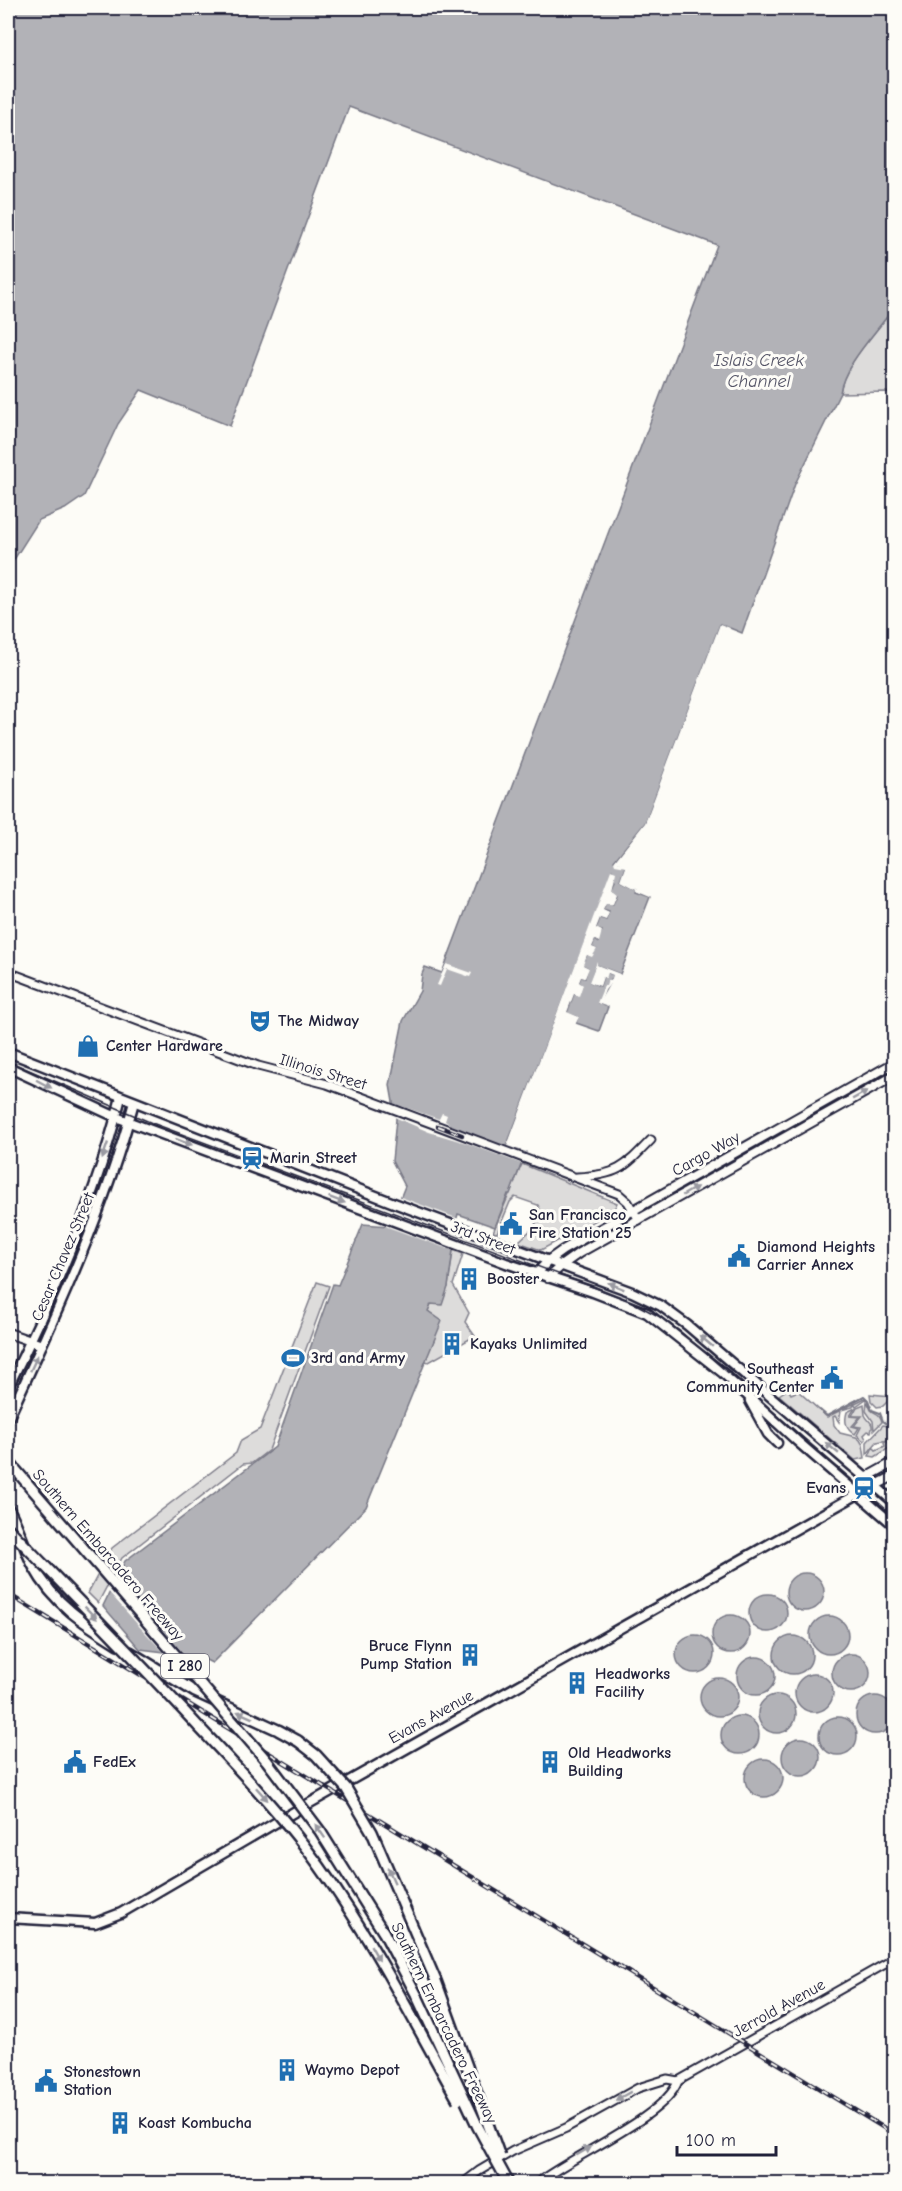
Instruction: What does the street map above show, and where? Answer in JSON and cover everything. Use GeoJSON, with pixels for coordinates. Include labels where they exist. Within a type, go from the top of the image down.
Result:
{"type":"FeatureCollection","features":[{"type":"Feature","properties":{"kind":"highway","name":"Southern Embarcadero Freeway"},"geometry":{"type":"LineString","coordinates":[[8,1461],[267,1761],[320,1831],[390,1942],[478,2127],[509,2184]]}},
{"type":"Feature","properties":{"kind":"highway"},"geometry":{"type":"LineString","coordinates":[[8,1508],[10,1522],[42,1581],[60,1604],[78,1620],[195,1692],[298,1741],[324,1763],[346,1788],[372,1832],[436,1981],[509,2184]]}},
{"type":"Feature","properties":{"kind":"highway","name":"Southern Embarcadero Freeway"},"geometry":{"type":"LineString","coordinates":[[10,1522],[50,1572],[111,1633],[247,1778],[303,1843],[372,1946],[509,2184]]}},
{"type":"Feature","properties":{"kind":"main road","name":"3rd Street"},"geometry":{"type":"LineString","coordinates":[[8,1052],[456,1227],[642,1296],[668,1311],[894,1502]]}},
{"type":"Feature","properties":{"kind":"main road","name":"Cargo Way"},"geometry":{"type":"LineString","coordinates":[[536,1274],[549,1260],[633,1210],[894,1063]]}},
{"type":"Feature","properties":{"kind":"main road","name":"3rd Street"},"geometry":{"type":"LineString","coordinates":[[8,1067],[116,1117],[536,1274],[619,1301],[653,1317],[746,1393],[796,1441],[894,1525]]}},
{"type":"Feature","properties":{"kind":"main road","name":"Cargo Way"},"geometry":{"type":"LineString","coordinates":[[548,1278],[562,1265],[639,1220],[894,1076]]}},
{"type":"Feature","properties":{"kind":"main road","name":"Cesar Chavez Street"},"geometry":{"type":"LineString","coordinates":[[8,1387],[64,1263],[94,1185],[122,1097]]}},
{"type":"Feature","properties":{"kind":"main road","name":"Cesar Chavez Street"},"geometry":{"type":"LineString","coordinates":[[8,1419],[77,1268],[108,1191],[134,1102]]}},
{"type":"Feature","properties":{"kind":"main road"},"geometry":{"type":"LineString","coordinates":[[8,1333],[42,1346]]}},
{"type":"Feature","properties":{"kind":"main road"},"geometry":{"type":"LineString","coordinates":[[746,1393],[768,1434],[777,1443]]}},
{"type":"Feature","properties":{"kind":"main road"},"geometry":{"type":"LineString","coordinates":[[858,1494],[867,1477],[894,1462]]}},
{"type":"Feature","properties":{"kind":"main road","name":"Evans Avenue"},"geometry":{"type":"LineString","coordinates":[[8,1918],[95,1923],[121,1913],[294,1812],[858,1494],[894,1476]]}},
{"type":"Feature","properties":{"kind":"street","name":"Illinois Street"},"geometry":{"type":"LineString","coordinates":[[8,972],[258,1066],[327,1084],[619,1194],[633,1210]]}},
{"type":"Feature","properties":{"kind":"street"},"geometry":{"type":"LineString","coordinates":[[572,1177],[596,1176],[616,1171],[630,1163],[651,1140]]}},
{"type":"Feature","properties":{"kind":"street"},"geometry":{"type":"LineString","coordinates":[[633,1210],[639,1220]]}},
{"type":"Feature","properties":{"kind":"street","name":"Jerrold Avenue"},"geometry":{"type":"LineString","coordinates":[[462,2184],[479,2171],[521,2147],[566,2128],[638,2088],[667,2079],[678,2081],[894,1959]]}},
{"type":"Feature","properties":{"kind":"street","name":"Jerrold Avenue"},"geometry":{"type":"LineString","coordinates":[[536,2184],[552,2170],[649,2114],[674,2092],[678,2081]]}},
{"type":"Feature","properties":{"kind":"shaded area"},"geometry":{"type":"Polygon","coordinates":[[[894,310],[894,395],[887,392],[840,393],[842,383],[853,362],[894,310]]]}},
{"type":"Feature","properties":{"kind":"shaded area"},"geometry":{"type":"Polygon","coordinates":[[[522,1164],[617,1203],[613,1211],[541,1250],[518,1242],[532,1229],[542,1214],[538,1205],[515,1197],[510,1202],[497,1233],[493,1232],[522,1164]]]}},
{"type":"Feature","properties":{"kind":"shaded area"},"geometry":{"type":"Polygon","coordinates":[[[453,1250],[463,1254],[453,1285],[469,1313],[465,1322],[475,1336],[429,1362],[425,1361],[441,1321],[428,1311],[431,1304],[448,1287],[453,1250]]]}},
{"type":"Feature","properties":{"kind":"shaded area"},"geometry":{"type":"Polygon","coordinates":[[[317,1282],[329,1286],[269,1450],[252,1463],[243,1464],[122,1558],[98,1603],[88,1593],[112,1548],[236,1453],[241,1440],[260,1429],[317,1282]]]}},
{"type":"Feature","properties":{"kind":"shaded area"},"geometry":{"type":"Polygon","coordinates":[[[788,1389],[791,1394],[798,1391],[827,1417],[841,1410],[839,1422],[835,1416],[833,1417],[834,1425],[840,1433],[860,1440],[865,1458],[855,1460],[779,1395],[788,1389]]]}},
{"type":"Feature","properties":{"kind":"shaded area"},"geometry":{"type":"Polygon","coordinates":[[[870,1394],[891,1396],[891,1398],[883,1406],[877,1407],[871,1401],[870,1394]]]}},
{"type":"Feature","properties":{"kind":"shaded area"},"geometry":{"type":"Polygon","coordinates":[[[865,1398],[866,1399],[856,1406],[854,1403],[865,1398]]]}},
{"type":"Feature","properties":{"kind":"shaded area"},"geometry":{"type":"Polygon","coordinates":[[[867,1401],[871,1410],[879,1416],[882,1422],[874,1430],[873,1421],[866,1411],[867,1401]]]}},
{"type":"Feature","properties":{"kind":"shaded area"},"geometry":{"type":"Polygon","coordinates":[[[864,1404],[865,1415],[872,1426],[871,1432],[868,1431],[864,1435],[866,1439],[864,1441],[857,1435],[861,1427],[854,1426],[862,1416],[852,1416],[857,1407],[864,1404]]]}},
{"type":"Feature","properties":{"kind":"shaded area"},"geometry":{"type":"Polygon","coordinates":[[[855,1408],[850,1416],[860,1417],[852,1426],[859,1428],[855,1434],[846,1424],[846,1419],[847,1412],[855,1408]]]}},
{"type":"Feature","properties":{"kind":"shaded area"},"geometry":{"type":"Polygon","coordinates":[[[883,1425],[888,1426],[894,1433],[891,1437],[894,1439],[877,1442],[867,1454],[867,1442],[883,1425]]]}},
{"type":"Feature","properties":{"kind":"shaded area"},"geometry":{"type":"Polygon","coordinates":[[[887,1441],[889,1444],[890,1441],[894,1441],[894,1445],[875,1457],[869,1456],[873,1447],[876,1450],[885,1446],[884,1442],[887,1441]]]}},
{"type":"Feature","properties":{"kind":"water","name":"Islais Creek Channel"},"geometry":{"type":"Polygon","coordinates":[[[8,8],[894,8],[894,310],[867,342],[847,373],[840,393],[795,484],[742,633],[720,624],[645,823],[614,861],[626,867],[621,881],[637,889],[636,892],[650,897],[620,974],[596,965],[590,982],[600,986],[603,977],[608,973],[614,975],[598,1003],[608,1007],[599,1031],[576,1023],[578,1017],[567,1013],[574,994],[578,995],[582,986],[579,982],[581,977],[585,978],[588,968],[582,965],[587,955],[596,949],[592,947],[595,940],[598,942],[602,931],[596,929],[600,918],[606,920],[609,912],[603,910],[606,903],[613,904],[617,895],[611,890],[615,881],[612,871],[507,1145],[526,1152],[510,1194],[508,1194],[495,1227],[458,1214],[449,1247],[453,1250],[448,1287],[442,1305],[431,1304],[428,1311],[442,1321],[366,1507],[212,1663],[198,1656],[140,1649],[103,1606],[125,1561],[275,1447],[333,1284],[338,1285],[363,1224],[389,1226],[405,1186],[392,1161],[396,1119],[390,1085],[403,1021],[420,991],[425,967],[442,973],[717,245],[349,107],[230,426],[141,390],[118,424],[84,496],[65,509],[39,520],[8,569],[8,8]]]}},
{"type":"Feature","properties":{"kind":"water"},"geometry":{"type":"Polygon","coordinates":[[[805,1573],[819,1578],[824,1592],[819,1606],[805,1611],[791,1606],[786,1592],[791,1578],[805,1573]]]}},
{"type":"Feature","properties":{"kind":"water"},"geometry":{"type":"Polygon","coordinates":[[[768,1594],[782,1599],[787,1613],[782,1627],[768,1632],[754,1627],[749,1613],[754,1599],[768,1594]]]}},
{"type":"Feature","properties":{"kind":"water"},"geometry":{"type":"Polygon","coordinates":[[[731,1615],[745,1620],[750,1634],[745,1648],[731,1653],[717,1648],[712,1634],[717,1620],[731,1615]]]}},
{"type":"Feature","properties":{"kind":"water"},"geometry":{"type":"Polygon","coordinates":[[[829,1616],[843,1621],[848,1635],[843,1649],[829,1654],[815,1649],[810,1635],[815,1621],[829,1616]]]}},
{"type":"Feature","properties":{"kind":"water"},"geometry":{"type":"Polygon","coordinates":[[[695,1635],[709,1640],[714,1654],[709,1668],[695,1673],[681,1668],[676,1654],[681,1640],[695,1635]]]}},
{"type":"Feature","properties":{"kind":"water"},"geometry":{"type":"Polygon","coordinates":[[[793,1636],[807,1641],[812,1655],[807,1669],[793,1674],[779,1669],[774,1655],[779,1641],[793,1636]]]}},
{"type":"Feature","properties":{"kind":"water"},"geometry":{"type":"Polygon","coordinates":[[[851,1654],[865,1659],[870,1673],[865,1687],[851,1692],[837,1687],[832,1673],[837,1659],[851,1654]]]}},
{"type":"Feature","properties":{"kind":"water"},"geometry":{"type":"Polygon","coordinates":[[[756,1657],[770,1662],[775,1676],[770,1690],[756,1695],[742,1690],[737,1676],[742,1662],[756,1657]]]}},
{"type":"Feature","properties":{"kind":"water"},"geometry":{"type":"Polygon","coordinates":[[[814,1674],[828,1679],[833,1693],[828,1707],[814,1712],[800,1707],[795,1693],[800,1679],[814,1674]]]}},
{"type":"Feature","properties":{"kind":"water"},"geometry":{"type":"Polygon","coordinates":[[[719,1678],[733,1683],[738,1697],[733,1711],[719,1716],[705,1711],[700,1697],[705,1683],[719,1678]]]}},
{"type":"Feature","properties":{"kind":"water"},"geometry":{"type":"Polygon","coordinates":[[[777,1695],[791,1700],[796,1714],[791,1728],[777,1733],[763,1728],[758,1714],[763,1700],[777,1695]]]}},
{"type":"Feature","properties":{"kind":"water"},"geometry":{"type":"Polygon","coordinates":[[[875,1696],[889,1701],[894,1715],[889,1729],[875,1734],[861,1729],[856,1715],[861,1701],[875,1696]]]}},
{"type":"Feature","properties":{"kind":"water"},"geometry":{"type":"Polygon","coordinates":[[[740,1716],[754,1721],[759,1735],[754,1749],[740,1754],[726,1749],[721,1735],[726,1721],[740,1716]]]}},
{"type":"Feature","properties":{"kind":"water"},"geometry":{"type":"Polygon","coordinates":[[[838,1717],[852,1722],[857,1736],[852,1750],[838,1755],[824,1750],[819,1736],[824,1722],[838,1717]]]}},
{"type":"Feature","properties":{"kind":"water"},"geometry":{"type":"Polygon","coordinates":[[[801,1738],[815,1743],[820,1757],[815,1771],[801,1776],[787,1771],[782,1757],[787,1743],[801,1738]]]}},
{"type":"Feature","properties":{"kind":"water"},"geometry":{"type":"Polygon","coordinates":[[[764,1759],[778,1764],[783,1778],[778,1792],[764,1797],[750,1792],[745,1778],[750,1764],[764,1759]]]}},
{"type":"Feature","properties":{"kind":"pier"},"geometry":{"type":"Polygon","coordinates":[[[720,624],[730,628],[729,631],[722,628],[647,824],[618,862],[629,866],[625,880],[651,894],[650,897],[621,881],[626,867],[615,865],[614,862],[645,823],[720,624]]]}},
{"type":"Feature","properties":{"kind":"pier"},"geometry":{"type":"Polygon","coordinates":[[[611,870],[616,872],[612,890],[617,894],[613,904],[606,904],[603,910],[609,913],[606,920],[600,918],[596,928],[602,931],[599,942],[595,940],[592,947],[597,949],[592,957],[587,955],[583,965],[589,968],[585,978],[581,977],[579,982],[583,985],[579,996],[574,994],[567,1012],[579,1017],[575,1025],[573,1023],[575,1019],[565,1015],[564,1012],[571,992],[577,992],[578,975],[583,974],[585,970],[579,965],[584,953],[590,953],[589,946],[598,933],[593,929],[597,917],[600,915],[605,917],[605,914],[600,911],[603,902],[611,900],[613,895],[609,891],[610,882],[511,1144],[527,1149],[526,1152],[507,1146],[611,870]]]}},
{"type":"Feature","properties":{"kind":"pier"},"geometry":{"type":"Polygon","coordinates":[[[597,961],[597,965],[620,974],[605,990],[601,1001],[609,1004],[608,1007],[597,1003],[604,986],[608,980],[611,981],[613,975],[608,973],[606,978],[603,977],[600,986],[589,982],[597,961]]]}},
{"type":"Feature","properties":{"kind":"pier"},"geometry":{"type":"Polygon","coordinates":[[[446,964],[472,973],[470,977],[447,969],[440,986],[437,985],[446,964]]]}},
{"type":"Feature","properties":{"kind":"pier"},"geometry":{"type":"Polygon","coordinates":[[[390,1102],[439,1119],[442,1113],[447,1115],[445,1121],[451,1125],[525,1154],[522,1164],[429,1132],[392,1116],[390,1102]]]}},
{"type":"Feature","properties":{"kind":"pier"},"geometry":{"type":"Polygon","coordinates":[[[398,1196],[459,1219],[448,1249],[385,1226],[398,1196]]]}},
{"type":"Feature","properties":{"kind":"pier"},"geometry":{"type":"Polygon","coordinates":[[[115,1575],[188,1658],[166,1655],[107,1590],[115,1575]]]}},
{"type":"Feature","properties":{"kind":"waterway"},"geometry":{"type":"LineString","coordinates":[[820,1410],[827,1416],[864,1396],[872,1410],[880,1413],[887,1424]]}},
{"type":"Feature","properties":{"kind":"tram line"},"geometry":{"type":"LineString","coordinates":[[8,1061],[152,1123],[628,1300],[662,1318],[681,1332],[894,1516]]}},
{"type":"Feature","properties":{"kind":"railway"},"geometry":{"type":"LineString","coordinates":[[438,1126],[462,1135]]}},
{"type":"Feature","properties":{"kind":"railway"},"geometry":{"type":"LineString","coordinates":[[8,1594],[894,2134]]}},
{"type":"Feature","properties":{"kind":"place","name":"The Midway"},"geometry":{"type":"Point","coordinates":[260,1021]}},
{"type":"Feature","properties":{"kind":"place","name":"Center Hardware"},"geometry":{"type":"Point","coordinates":[88,1046]}},
{"type":"Feature","properties":{"kind":"place","name":"Marin Street"},"geometry":{"type":"Point","coordinates":[252,1158]}},
{"type":"Feature","properties":{"kind":"place","name":"San Francisco Fire Station 25"},"geometry":{"type":"Point","coordinates":[511,1224]}},
{"type":"Feature","properties":{"kind":"place","name":"Diamond Heights Carrier Annex"},"geometry":{"type":"Point","coordinates":[739,1256]}},
{"type":"Feature","properties":{"kind":"place","name":"Booster"},"geometry":{"type":"Point","coordinates":[469,1279]}},
{"type":"Feature","properties":{"kind":"place","name":"Kayaks Unlimited"},"geometry":{"type":"Point","coordinates":[452,1344]}},
{"type":"Feature","properties":{"kind":"place","name":"3rd and Army"},"geometry":{"type":"Point","coordinates":[293,1358]}},
{"type":"Feature","properties":{"kind":"place","name":"Southeast Community Center"},"geometry":{"type":"Point","coordinates":[832,1378]}},
{"type":"Feature","properties":{"kind":"place","name":"Evans"},"geometry":{"type":"Point","coordinates":[864,1488]}},
{"type":"Feature","properties":{"kind":"place","name":"Bruce Flynn Pump Station"},"geometry":{"type":"Point","coordinates":[470,1655]}},
{"type":"Feature","properties":{"kind":"place","name":"Headworks Facility"},"geometry":{"type":"Point","coordinates":[577,1683]}},
{"type":"Feature","properties":{"kind":"place","name":"FedEx"},"geometry":{"type":"Point","coordinates":[75,1762]}},
{"type":"Feature","properties":{"kind":"place","name":"Old Headworks Building"},"geometry":{"type":"Point","coordinates":[550,1762]}},
{"type":"Feature","properties":{"kind":"place","name":"Waymo Depot"},"geometry":{"type":"Point","coordinates":[287,2070]}},
{"type":"Feature","properties":{"kind":"place","name":"Stonestown Station"},"geometry":{"type":"Point","coordinates":[46,2081]}},
{"type":"Feature","properties":{"kind":"place","name":"Koast Kombucha"},"geometry":{"type":"Point","coordinates":[120,2123]}}]}
